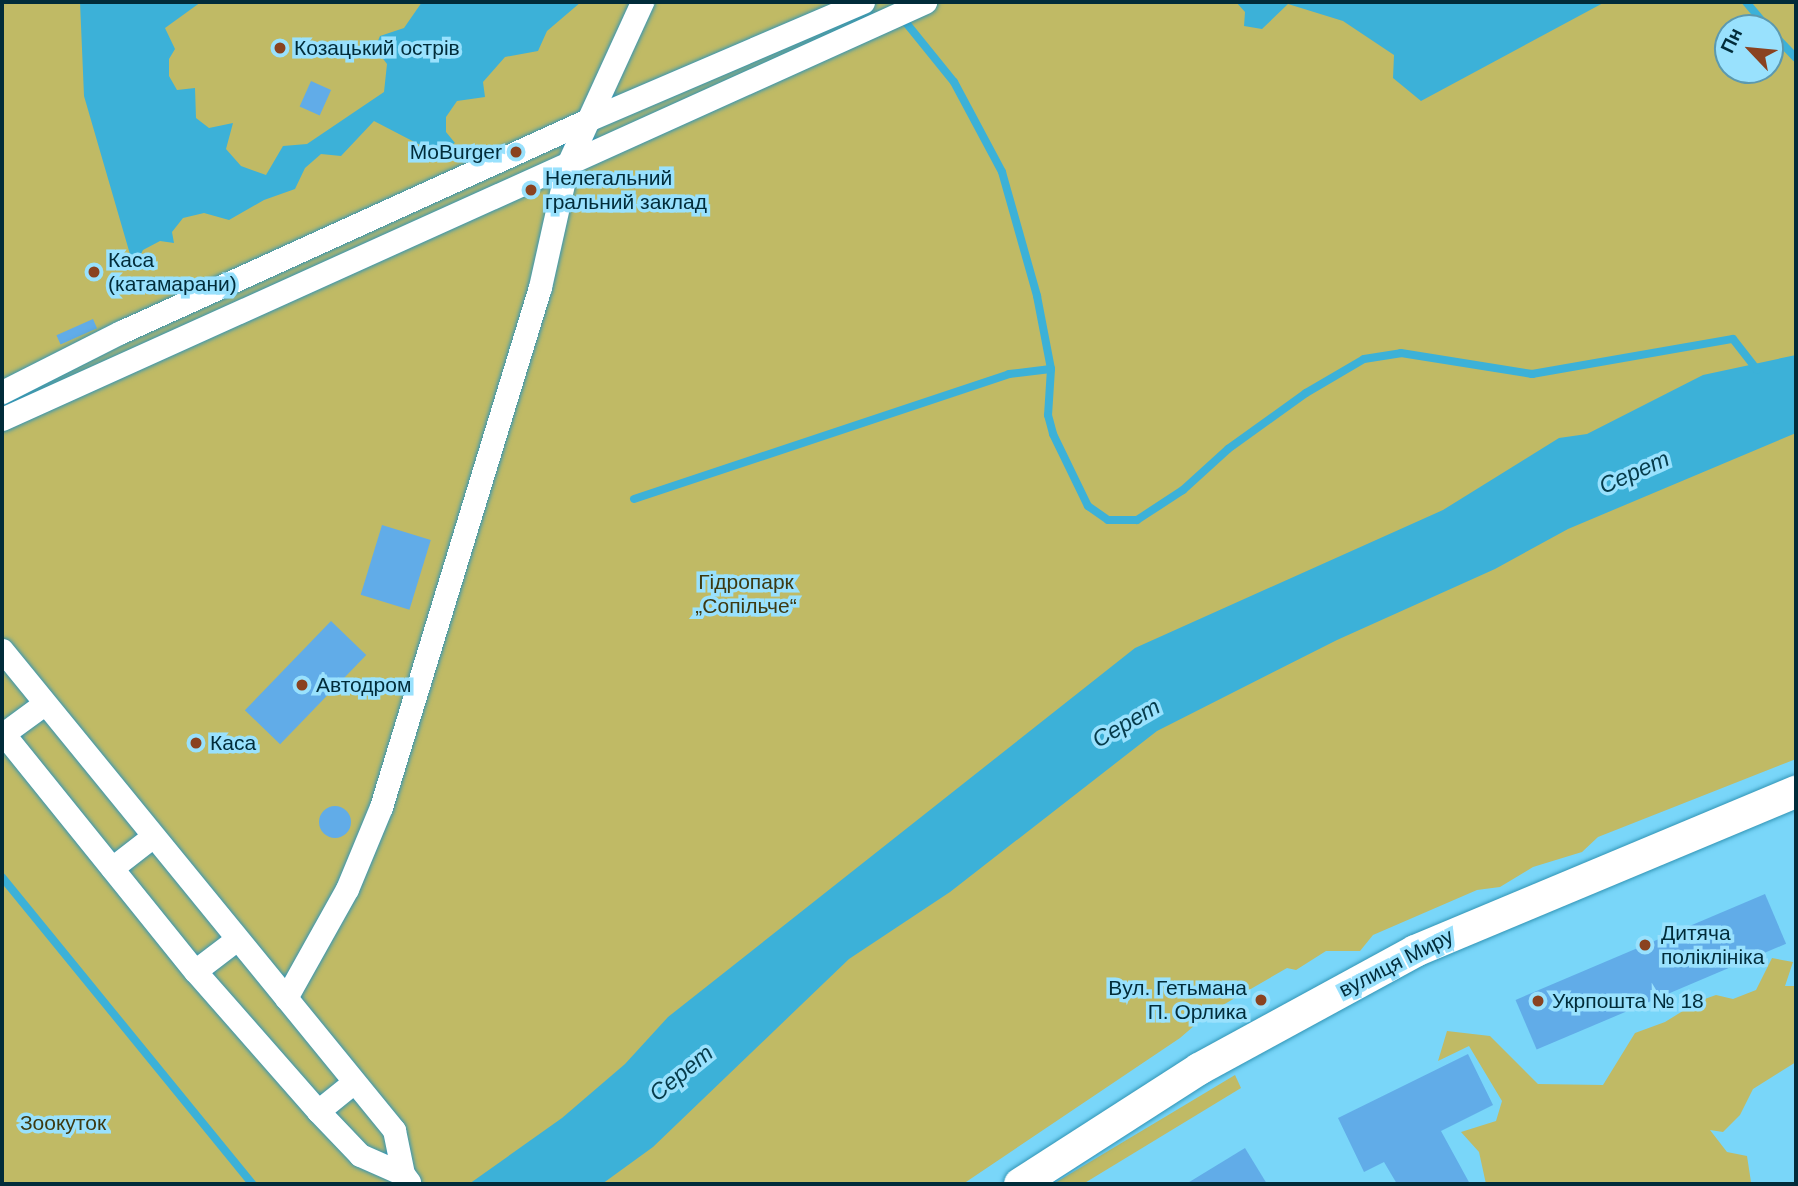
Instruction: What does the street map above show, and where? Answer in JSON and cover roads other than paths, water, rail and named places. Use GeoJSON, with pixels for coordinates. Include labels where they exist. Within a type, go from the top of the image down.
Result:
{"type":"FeatureCollection","features":[{"type":"Feature","properties":{"kind":"main road","name":"вулиця Миру"},"geometry":{"type":"LineString","coordinates":[[1020,1184],[1199,1069],[1404,957],[1796,792]]}},
{"type":"Feature","properties":{"kind":"street"},"geometry":{"type":"LineString","coordinates":[[286,998],[347,889],[381,807],[540,287],[567,166],[642,2]]}},
{"type":"Feature","properties":{"kind":"street"},"geometry":{"type":"LineString","coordinates":[[2,419],[348,261],[486,204],[925,2]]}},
{"type":"Feature","properties":{"kind":"street"},"geometry":{"type":"LineString","coordinates":[[2,392],[103,342],[472,176],[590,119],[861,3],[871,28]]}},
{"type":"Feature","properties":{"kind":"street"},"geometry":{"type":"LineString","coordinates":[[472,176],[486,204]]}},
{"type":"Feature","properties":{"kind":"street"},"geometry":{"type":"LineString","coordinates":[[335,236],[348,261]]}},
{"type":"Feature","properties":{"kind":"street"},"geometry":{"type":"LineString","coordinates":[[103,342],[116,365]]}},
{"type":"Feature","properties":{"kind":"street"},"geometry":{"type":"LineString","coordinates":[[2,650],[152,837],[394,1130],[407,1179]]}},
{"type":"Feature","properties":{"kind":"street"},"geometry":{"type":"LineString","coordinates":[[44,704],[3,733],[195,971],[318,1111],[360,1155],[407,1179]]}},
{"type":"Feature","properties":{"kind":"street"},"geometry":{"type":"LineString","coordinates":[[111,868],[152,837]]}},
{"type":"Feature","properties":{"kind":"street"},"geometry":{"type":"LineString","coordinates":[[195,971],[237,939]]}},
{"type":"Feature","properties":{"kind":"street"},"geometry":{"type":"LineString","coordinates":[[318,1111],[354,1082]]}},
{"type":"Feature","properties":{"kind":"water"},"geometry":{"type":"Polygon","coordinates":[[[80,2],[201,2],[165,28],[175,49],[169,59],[169,76],[177,90],[195,88],[196,118],[209,128],[233,123],[226,149],[241,166],[266,175],[283,146],[307,144],[384,92],[387,64],[375,48],[380,36],[404,28],[422,2],[581,2],[547,31],[538,51],[505,57],[483,82],[485,97],[457,101],[446,117],[446,132],[455,143],[443,149],[422,146],[374,121],[341,156],[321,154],[305,168],[295,189],[264,200],[229,220],[204,213],[183,218],[172,232],[174,243],[160,241],[143,250],[134,268],[84,96],[80,2]]]}},
{"type":"Feature","properties":{"kind":"water"},"geometry":{"type":"Polygon","coordinates":[[[1236,2],[1605,2],[1421,101],[1393,78],[1394,55],[1343,21],[1288,4],[1262,29],[1244,26],[1245,12],[1236,2]]]}},
{"type":"Feature","properties":{"kind":"water","name":"Серет"},"geometry":{"type":"Polygon","coordinates":[[[1796,355],[1796,433],[1568,529],[1495,569],[1337,640],[1157,731],[950,892],[849,959],[653,1147],[602,1184],[469,1184],[562,1118],[625,1064],[668,1017],[1135,648],[1443,510],[1559,438],[1587,434],[1703,375],[1796,355]]]}},
{"type":"Feature","properties":{"kind":"waterway"},"geometry":{"type":"LineString","coordinates":[[1746,2],[1756,14]]}},
{"type":"Feature","properties":{"kind":"waterway"},"geometry":{"type":"LineString","coordinates":[[903,19],[954,82],[1002,172],[1037,296],[1051,369],[1048,415],[1053,434],[1088,506],[1108,520],[1137,520],[1183,490],[1228,449],[1306,393],[1364,359],[1401,353],[1532,374],[1733,339],[1757,370]]}},
{"type":"Feature","properties":{"kind":"waterway"},"geometry":{"type":"LineString","coordinates":[[1784,46],[1796,58]]}},
{"type":"Feature","properties":{"kind":"waterway"},"geometry":{"type":"LineString","coordinates":[[634,499],[1009,374],[1051,369]]}},
{"type":"Feature","properties":{"kind":"waterway"},"geometry":{"type":"LineString","coordinates":[[2,877],[252,1184]]}},
{"type":"Feature","properties":{"kind":"place","name":"Козацький острів"},"geometry":{"type":"Point","coordinates":[280,48]}},
{"type":"Feature","properties":{"kind":"place","name":"MoBurger"},"geometry":{"type":"Point","coordinates":[516,152]}},
{"type":"Feature","properties":{"kind":"place","name":"Нелегальний гральний заклад"},"geometry":{"type":"Point","coordinates":[531,190]}},
{"type":"Feature","properties":{"kind":"place","name":"Каса (катамарани)"},"geometry":{"type":"Point","coordinates":[94,272]}},
{"type":"Feature","properties":{"kind":"place","name":"Автодром"},"geometry":{"type":"Point","coordinates":[302,685]}},
{"type":"Feature","properties":{"kind":"place","name":"Каса"},"geometry":{"type":"Point","coordinates":[196,743]}},
{"type":"Feature","properties":{"kind":"place","name":"Дитяча поліклініка"},"geometry":{"type":"Point","coordinates":[1645,945]}},
{"type":"Feature","properties":{"kind":"place","name":"Вул. Гетьмана П. Орлика"},"geometry":{"type":"Point","coordinates":[1261,1000]}},
{"type":"Feature","properties":{"kind":"place","name":"Укрпошта № 18"},"geometry":{"type":"Point","coordinates":[1538,1001]}},
{"type":"Feature","properties":{"kind":"park label","name":"Гідропарк „Сопільче“"},"geometry":{"type":"Point","coordinates":[746,594]}},
{"type":"Feature","properties":{"kind":"park label","name":"Зоокуток"},"geometry":{"type":"Point","coordinates":[63,1123]}}]}
